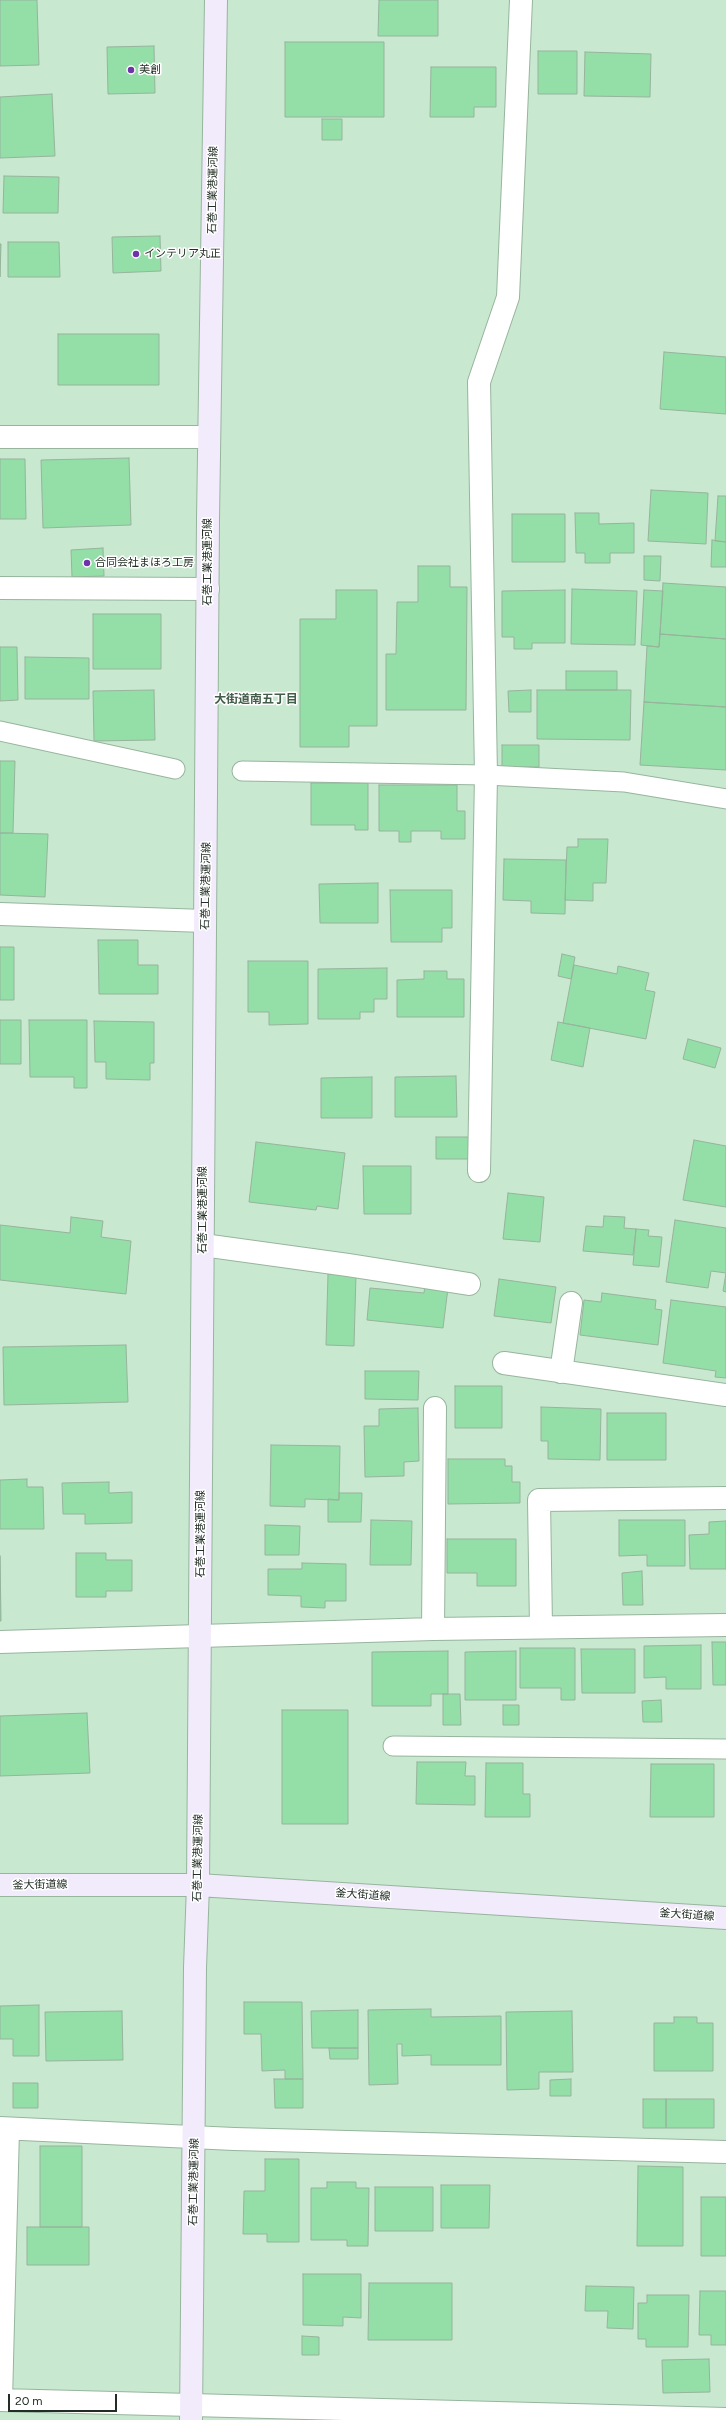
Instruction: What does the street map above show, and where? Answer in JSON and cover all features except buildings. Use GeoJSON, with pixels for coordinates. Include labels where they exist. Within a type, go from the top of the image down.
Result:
{"type":"FeatureCollection","features":[{"type":"Feature","properties":{"kind":"street","name":"石巻工業港運河線"},"geometry":{"type":"LineString","coordinates":[[191,2412],[195,1968],[198,1885],[209,437],[216,0]]}},
{"type":"Feature","properties":{"kind":"street"},"geometry":{"type":"LineString","coordinates":[[480,1171],[486,775],[478,382],[508,297],[521,0]]}},
{"type":"Feature","properties":{"kind":"street"},"geometry":{"type":"LineString","coordinates":[[0,437],[209,437]]}},
{"type":"Feature","properties":{"kind":"street"},"geometry":{"type":"LineString","coordinates":[[0,588],[208,589]]}},
{"type":"Feature","properties":{"kind":"street"},"geometry":{"type":"LineString","coordinates":[[0,914],[205,921]]}},
{"type":"Feature","properties":{"kind":"street"},"geometry":{"type":"LineString","coordinates":[[203,1245],[469,1284]]}},
{"type":"Feature","properties":{"kind":"street"},"geometry":{"type":"LineString","coordinates":[[561,1372],[570,1303]]}},
{"type":"Feature","properties":{"kind":"street"},"geometry":{"type":"LineString","coordinates":[[504,1363],[726,1395]]}},
{"type":"Feature","properties":{"kind":"street"},"geometry":{"type":"LineString","coordinates":[[433,1629],[435,1408]]}},
{"type":"Feature","properties":{"kind":"street"},"geometry":{"type":"LineString","coordinates":[[540,1627],[539,1500],[726,1498]]}},
{"type":"Feature","properties":{"kind":"street"},"geometry":{"type":"LineString","coordinates":[[0,1642],[433,1629],[726,1625]]}},
{"type":"Feature","properties":{"kind":"street","name":"釜大街道線"},"geometry":{"type":"LineString","coordinates":[[0,1885],[198,1885],[726,1918]]}},
{"type":"Feature","properties":{"kind":"street"},"geometry":{"type":"LineString","coordinates":[[726,2152],[194,2137],[4,2129],[0,2400],[191,2412],[726,2419]]}},
{"type":"Feature","properties":{"kind":"lane"},"geometry":{"type":"LineString","coordinates":[[0,731],[175,769]]}},
{"type":"Feature","properties":{"kind":"lane"},"geometry":{"type":"LineString","coordinates":[[242,771],[486,775],[624,782],[726,799]]}},
{"type":"Feature","properties":{"kind":"lane"},"geometry":{"type":"LineString","coordinates":[[393,1746],[726,1749]]}},
{"type":"Feature","properties":{"kind":"place","name":"美創"},"geometry":{"type":"Point","coordinates":[131,70]}},
{"type":"Feature","properties":{"kind":"place","name":"インテリア丸正"},"geometry":{"type":"Point","coordinates":[136,254]}},
{"type":"Feature","properties":{"kind":"place","name":"合同会社まほろ工房"},"geometry":{"type":"Point","coordinates":[87,563]}},
{"type":"Feature","properties":{"kind":"district","name":"大街道南五丁目"},"geometry":{"type":"Point","coordinates":[256,699]}}]}
